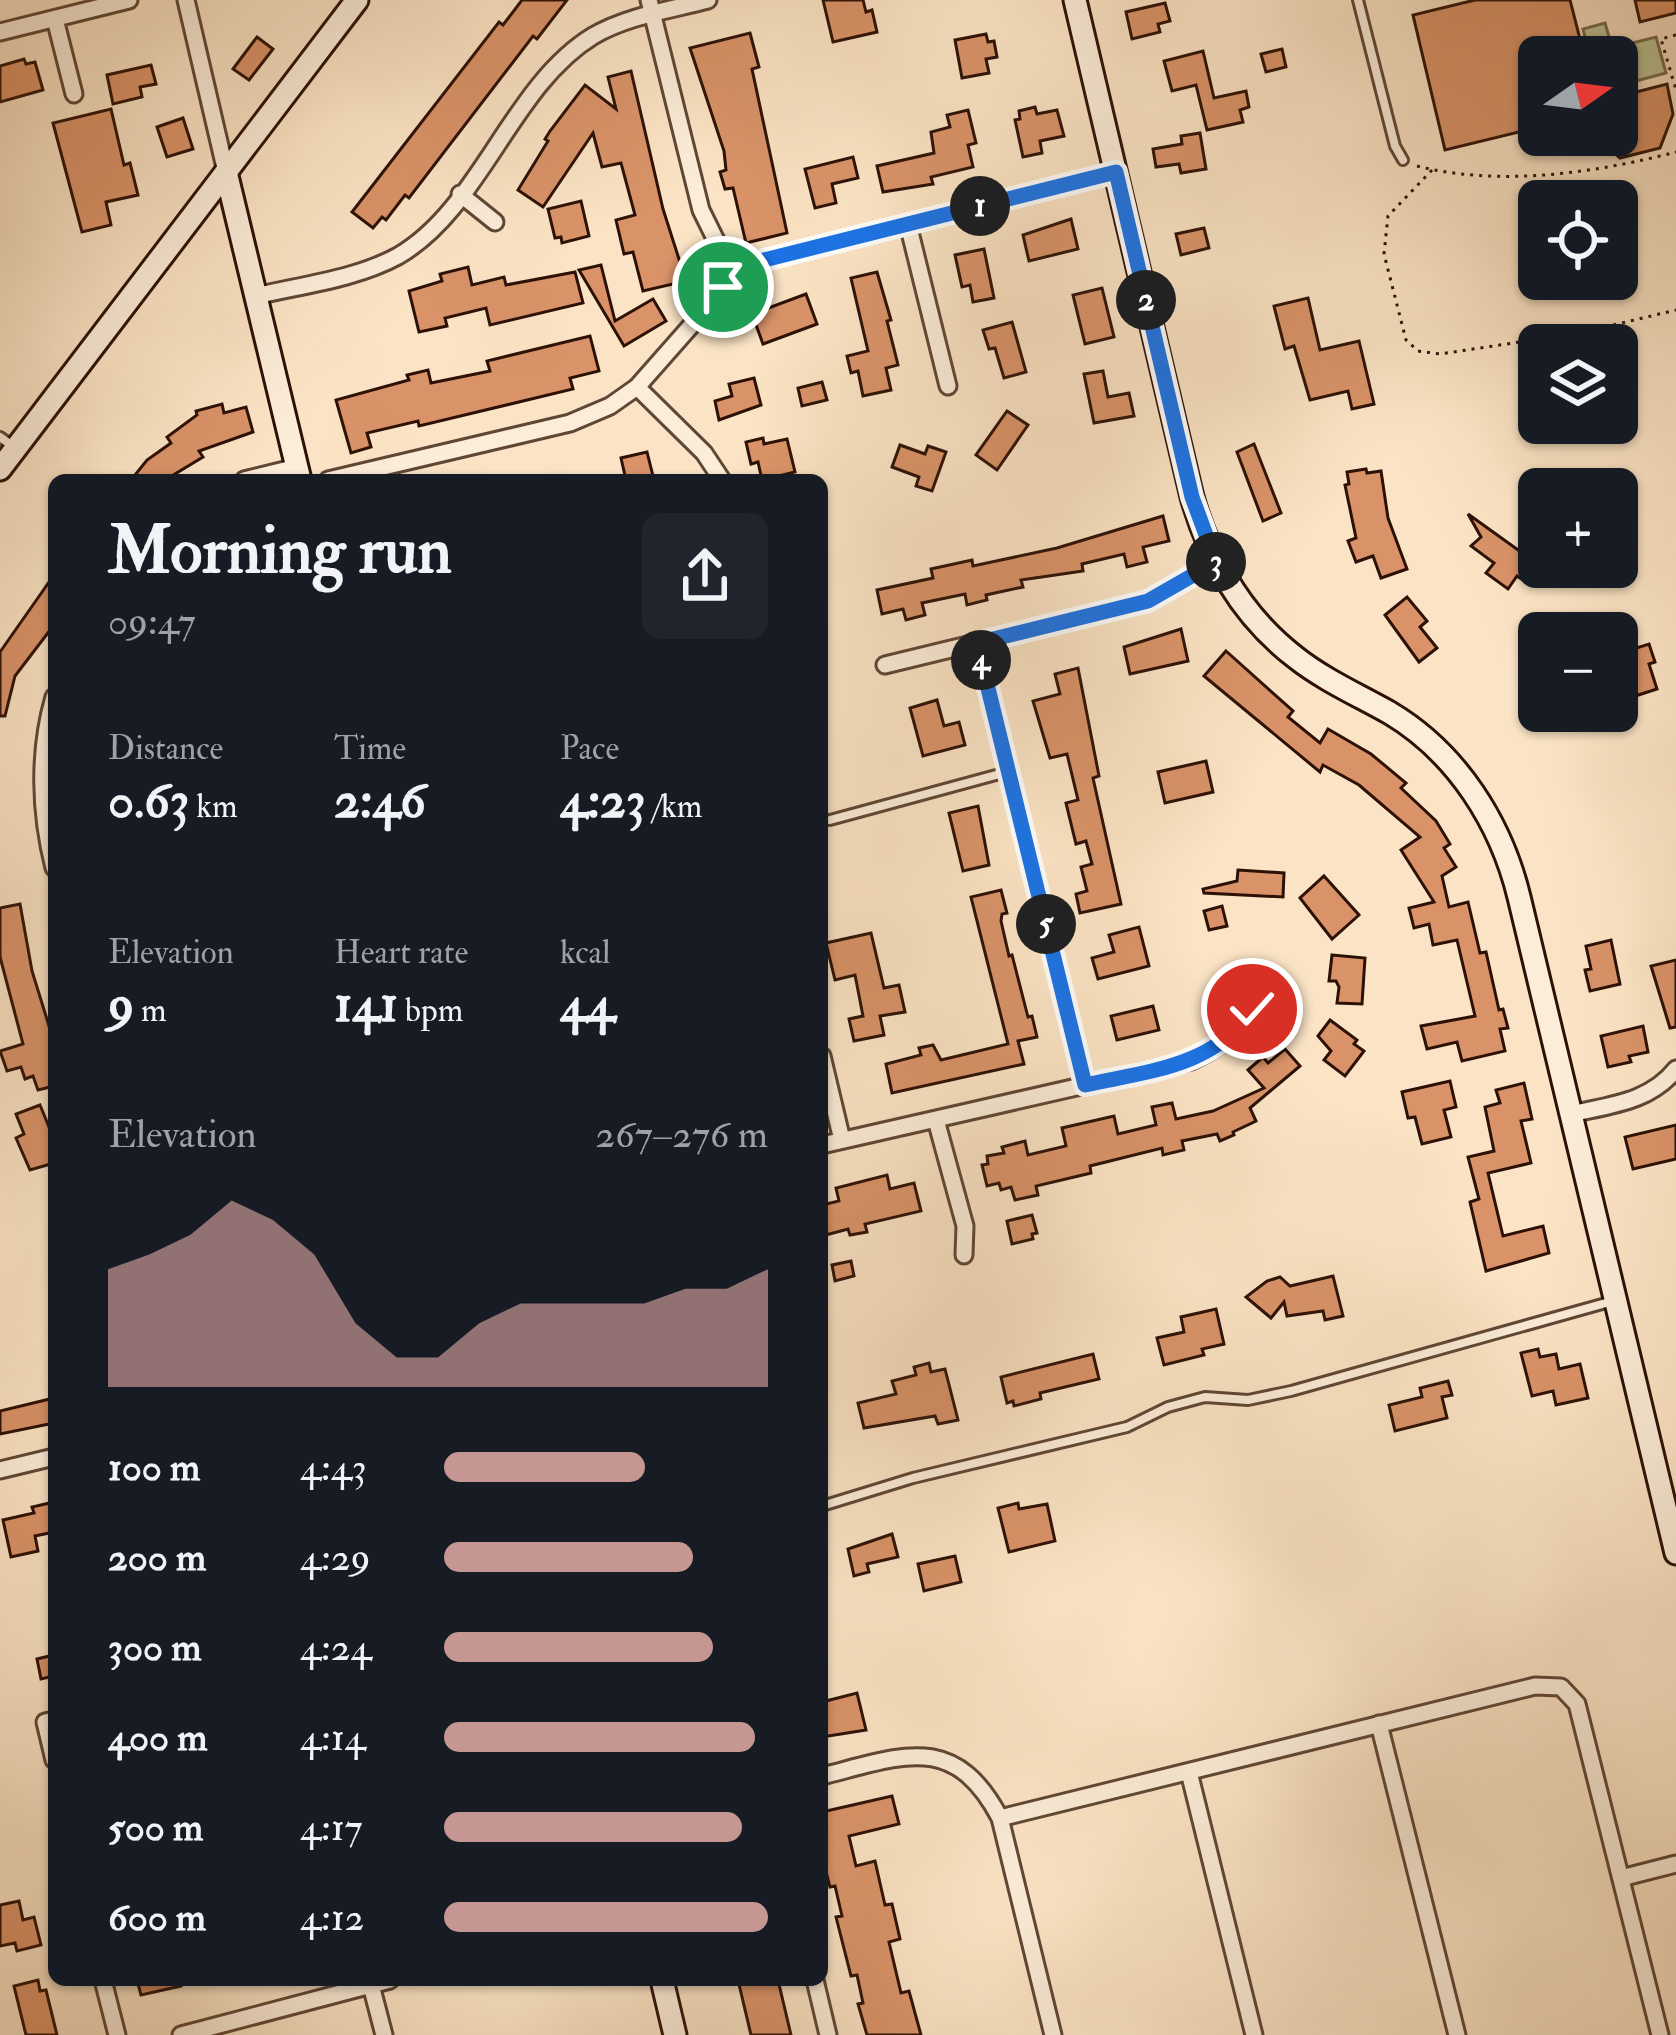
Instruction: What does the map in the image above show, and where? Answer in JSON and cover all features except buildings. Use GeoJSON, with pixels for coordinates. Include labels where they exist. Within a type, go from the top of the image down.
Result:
{"type":"FeatureCollection","features":[{"type":"Feature","properties":{"kind":"street"},"geometry":{"type":"LineString","coordinates":[[0,32],[128,0]]}},
{"type":"Feature","properties":{"kind":"street"},"geometry":{"type":"LineString","coordinates":[[186,0],[298,473]]}},
{"type":"Feature","properties":{"kind":"street"},"geometry":{"type":"LineString","coordinates":[[0,469],[8,442],[226,172],[357,0]]}},
{"type":"Feature","properties":{"kind":"street"},"geometry":{"type":"LineString","coordinates":[[256,296],[355,273],[398,256],[433,228],[572,51],[651,7],[708,0]]}},
{"type":"Feature","properties":{"kind":"street"},"geometry":{"type":"LineString","coordinates":[[1075,0],[1192,497],[1216,562],[1274,638],[1331,682],[1415,730],[1446,759],[1502,842],[1616,1300],[1669,1490],[1676,1552]]}},
{"type":"Feature","properties":{"kind":"street"},"geometry":{"type":"LineString","coordinates":[[651,7],[701,210],[734,277]]}},
{"type":"Feature","properties":{"kind":"street"},"geometry":{"type":"LineString","coordinates":[[55,19],[74,94]]}},
{"type":"Feature","properties":{"kind":"street"},"geometry":{"type":"LineString","coordinates":[[353,474],[570,423],[610,406],[637,387],[734,277],[764,260],[1116,172]]}},
{"type":"Feature","properties":{"kind":"street"},"geometry":{"type":"LineString","coordinates":[[460,194],[495,222]]}},
{"type":"Feature","properties":{"kind":"street"},"geometry":{"type":"LineString","coordinates":[[908,224],[948,386]]}},
{"type":"Feature","properties":{"kind":"street"},"geometry":{"type":"LineString","coordinates":[[637,387],[704,453],[718,474]]}},
{"type":"Feature","properties":{"kind":"street"},"geometry":{"type":"LineString","coordinates":[[885,665],[1148,601],[1216,562]]}},
{"type":"Feature","properties":{"kind":"street"},"geometry":{"type":"LineString","coordinates":[[977,643],[1085,1085]]}},
{"type":"Feature","properties":{"kind":"street"},"geometry":{"type":"LineString","coordinates":[[48,722],[44,805],[48,830]]}},
{"type":"Feature","properties":{"kind":"street"},"geometry":{"type":"LineString","coordinates":[[828,1144],[1191,1061],[1241,1026],[1252,1009],[1257,971]]}},
{"type":"Feature","properties":{"kind":"street"},"geometry":{"type":"LineString","coordinates":[[1571,1114],[1648,1094],[1663,1086],[1676,1069]]}},
{"type":"Feature","properties":{"kind":"street"},"geometry":{"type":"LineString","coordinates":[[828,1080],[842,1140]]}},
{"type":"Feature","properties":{"kind":"street"},"geometry":{"type":"LineString","coordinates":[[936,1120],[965,1226],[964,1255]]}},
{"type":"Feature","properties":{"kind":"street"},"geometry":{"type":"LineString","coordinates":[[0,1470],[48,1458]]}},
{"type":"Feature","properties":{"kind":"street"},"geometry":{"type":"LineString","coordinates":[[1000,1818],[1535,1685],[1561,1687],[1577,1704],[1660,2035]]}},
{"type":"Feature","properties":{"kind":"street"},"geometry":{"type":"LineString","coordinates":[[1379,1724],[1457,2035]]}},
{"type":"Feature","properties":{"kind":"street"},"geometry":{"type":"LineString","coordinates":[[828,1775],[904,1756],[940,1758],[982,1787],[1000,1818],[1053,2035]]}},
{"type":"Feature","properties":{"kind":"street"},"geometry":{"type":"LineString","coordinates":[[1189,1772],[1254,2035]]}},
{"type":"Feature","properties":{"kind":"street"},"geometry":{"type":"LineString","coordinates":[[1621,1878],[1676,1864]]}},
{"type":"Feature","properties":{"kind":"street"},"geometry":{"type":"LineString","coordinates":[[104,1986],[116,2035]]}},
{"type":"Feature","properties":{"kind":"street"},"geometry":{"type":"LineString","coordinates":[[182,2035],[366,1986]]}},
{"type":"Feature","properties":{"kind":"street"},"geometry":{"type":"LineString","coordinates":[[371,1986],[383,2035]]}},
{"type":"Feature","properties":{"kind":"street"},"geometry":{"type":"LineString","coordinates":[[663,1986],[675,2035]]}},
{"type":"Feature","properties":{"kind":"street"},"geometry":{"type":"LineString","coordinates":[[816,1986],[828,2035]]}},
{"type":"Feature","properties":{"kind":"lane"},"geometry":{"type":"LineString","coordinates":[[1358,0],[1395,146],[1403,160]]}},
{"type":"Feature","properties":{"kind":"lane"},"geometry":{"type":"LineString","coordinates":[[830,820],[1008,772]]}},
{"type":"Feature","properties":{"kind":"lane"},"geometry":{"type":"LineString","coordinates":[[828,1505],[914,1478],[1127,1427],[1205,1396],[1248,1400],[1291,1391],[1616,1300]]}},
{"type":"Feature","properties":{"kind":"path"},"geometry":{"type":"LineString","coordinates":[[1676,35],[1661,39],[1676,91]]}},
{"type":"Feature","properties":{"kind":"path"},"geometry":{"type":"LineString","coordinates":[[1403,160],[1432,170],[1487,176],[1618,167],[1676,152]]}},
{"type":"Feature","properties":{"kind":"path"},"geometry":{"type":"LineString","coordinates":[[1432,170],[1388,216],[1384,254],[1406,340],[1418,350],[1439,354],[1580,333],[1676,310]]}},
{"type":"Feature","properties":{"kind":"green space"},"geometry":{"type":"Polygon","coordinates":[[[1605,23],[1609,36],[1585,36],[1583,29],[1605,23]]]}},
{"type":"Feature","properties":{"kind":"green space"},"geometry":{"type":"Polygon","coordinates":[[[1656,37],[1666,73],[1638,81],[1638,42],[1656,37]]]}},
{"type":"Feature","properties":{"kind":"route"},"geometry":{"type":"LineString","coordinates":[[723,287],[764,260],[1116,172],[1192,497],[1216,562],[1148,601],[977,643],[1085,1085],[1191,1061],[1227,1040],[1252,1009]]}}]}
